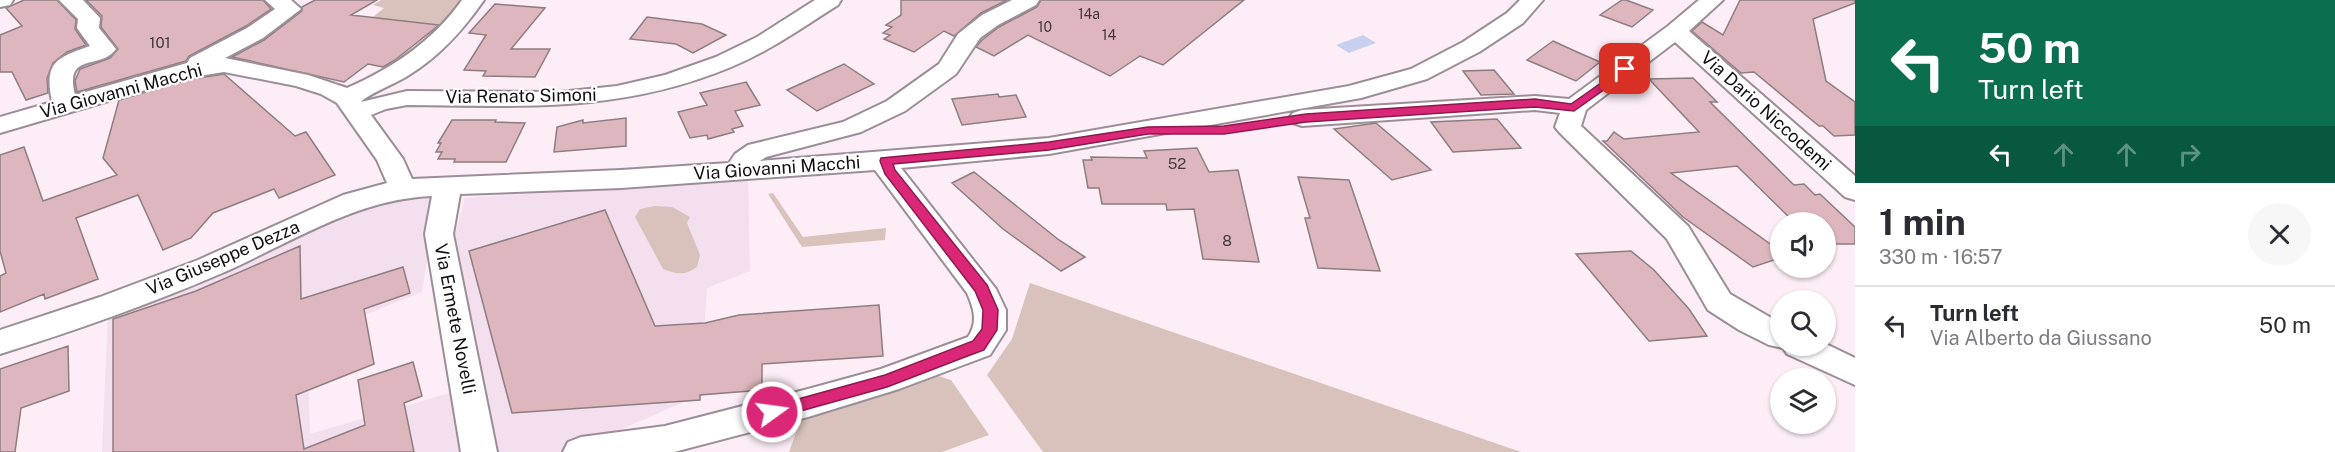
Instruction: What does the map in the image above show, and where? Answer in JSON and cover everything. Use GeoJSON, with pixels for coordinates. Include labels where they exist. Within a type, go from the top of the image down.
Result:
{"type":"FeatureCollection","features":[{"type":"Feature","properties":{"kind":"street"},"geometry":{"type":"LineString","coordinates":[[65,105],[60,77],[64,68],[78,59],[104,49],[88,28],[90,18],[70,0]]}},
{"type":"Feature","properties":{"kind":"street"},"geometry":{"type":"LineString","coordinates":[[183,71],[280,18],[290,9],[276,0]]}},
{"type":"Feature","properties":{"kind":"street"},"geometry":{"type":"LineString","coordinates":[[404,188],[390,159],[352,105],[378,83],[442,41],[458,23],[473,0]]}},
{"type":"Feature","properties":{"kind":"street","name":"Via Renato Simoni"},"geometry":{"type":"LineString","coordinates":[[352,105],[407,98],[560,99],[616,93],[672,81],[724,63],[755,47],[830,0]]}},
{"type":"Feature","properties":{"kind":"street"},"geometry":{"type":"LineString","coordinates":[[736,171],[744,160],[757,151],[852,127],[896,106],[948,69],[972,33],[990,20],[1028,0]]}},
{"type":"Feature","properties":{"kind":"street"},"geometry":{"type":"LineString","coordinates":[[1712,0],[1676,31],[1574,107],[1568,127],[1678,233],[1719,302],[1770,332]]}},
{"type":"Feature","properties":{"kind":"street","name":"Via Giovanni Macchi"},"geometry":{"type":"LineString","coordinates":[[448,186],[610,180],[886,161],[1049,146],[1148,130],[1352,93],[1419,74],[1471,47],[1522,6]]}},
{"type":"Feature","properties":{"kind":"street","name":"Via Dario Niccodemi"},"geometry":{"type":"LineString","coordinates":[[1676,31],[1855,190]]}},
{"type":"Feature","properties":{"kind":"street","name":"Via Giovanni Macchi"},"geometry":{"type":"LineString","coordinates":[[0,125],[183,71],[224,65],[261,71],[330,89],[352,105]]}},
{"type":"Feature","properties":{"kind":"street","name":"Via Renato Simoni"},"geometry":{"type":"LineString","coordinates":[[378,83],[407,98]]}},
{"type":"Feature","properties":{"kind":"street"},"geometry":{"type":"LineString","coordinates":[[1148,130],[1224,130],[1306,118],[1535,103],[1574,107]]}},
{"type":"Feature","properties":{"kind":"street"},"geometry":{"type":"LineString","coordinates":[[581,452],[665,440],[807,404],[887,380],[979,346],[990,330],[990,310],[981,289],[889,171],[886,161]]}},
{"type":"Feature","properties":{"kind":"street","name":"Via Giuseppe Dezza"},"geometry":{"type":"LineString","coordinates":[[0,342],[209,267],[353,201],[404,188],[448,186]]}},
{"type":"Feature","properties":{"kind":"street","name":"Via Ermete Novelli"},"geometry":{"type":"LineString","coordinates":[[448,186],[439,234],[479,452]]}},
{"type":"Feature","properties":{"kind":"street"},"geometry":{"type":"LineString","coordinates":[[1821,356],[1855,372]]}},
{"type":"Feature","properties":{"kind":"shaded area"},"geometry":{"type":"Polygon","coordinates":[[[381,0],[464,0],[445,25],[420,23],[405,29],[373,17],[384,8],[373,5],[381,0]]]}},
{"type":"Feature","properties":{"kind":"shaded area"},"geometry":{"type":"Polygon","coordinates":[[[748,179],[750,271],[707,288],[700,395],[569,452],[102,452],[108,314],[341,213],[438,192],[422,292],[307,338],[310,434],[460,390],[439,292],[465,198],[748,179]]]}},
{"type":"Feature","properties":{"kind":"shaded area"},"geometry":{"type":"Polygon","coordinates":[[[773,193],[803,237],[886,228],[885,240],[802,247],[768,194],[773,193]]]}},
{"type":"Feature","properties":{"kind":"shaded area"},"geometry":{"type":"Polygon","coordinates":[[[655,206],[672,207],[690,217],[687,223],[700,255],[697,267],[680,273],[663,269],[635,217],[640,209],[655,206]]]}},
{"type":"Feature","properties":{"kind":"shaded area"},"geometry":{"type":"Polygon","coordinates":[[[1030,283],[1521,452],[1043,452],[987,375],[1012,339],[1030,283]]]}},
{"type":"Feature","properties":{"kind":"shaded area"},"geometry":{"type":"Polygon","coordinates":[[[926,372],[951,380],[989,435],[942,452],[789,452],[801,419],[926,372]]]}},
{"type":"Feature","properties":{"kind":"water"},"geometry":{"type":"Polygon","coordinates":[[[1363,35],[1376,43],[1349,53],[1336,45],[1363,35]]]}},
{"type":"Feature","properties":{"kind":"building"},"geometry":{"type":"Polygon","coordinates":[[[24,0],[57,0],[76,20],[75,29],[86,45],[67,52],[53,63],[47,78],[48,93],[26,100],[12,72],[0,72],[0,35],[22,26],[6,8],[24,0]]]}},
{"type":"Feature","properties":{"kind":"building"},"geometry":{"type":"Polygon","coordinates":[[[86,0],[263,0],[271,9],[246,26],[189,56],[186,61],[77,92],[75,81],[80,69],[110,58],[118,49],[101,27],[102,16],[86,0]]]}},
{"type":"Feature","properties":{"kind":"building"},"geometry":{"type":"Polygon","coordinates":[[[315,0],[377,0],[351,15],[439,25],[395,60],[383,67],[368,64],[344,82],[232,57],[264,40],[302,11],[302,7],[315,0]]]}},
{"type":"Feature","properties":{"kind":"building"},"geometry":{"type":"Polygon","coordinates":[[[901,0],[1007,0],[981,13],[954,36],[944,31],[914,52],[884,39],[890,35],[883,33],[892,27],[886,25],[901,15],[901,0]]]}},
{"type":"Feature","properties":{"kind":"building"},"geometry":{"type":"Polygon","coordinates":[[[1041,0],[1244,0],[1163,65],[1140,56],[1110,76],[1028,35],[994,56],[976,47],[999,27],[1037,7],[1041,0]]]}},
{"type":"Feature","properties":{"kind":"building"},"geometry":{"type":"Polygon","coordinates":[[[1622,0],[1653,10],[1632,27],[1600,15],[1622,0]]]}},
{"type":"Feature","properties":{"kind":"building"},"geometry":{"type":"Polygon","coordinates":[[[1740,0],[1855,0],[1855,3],[1813,19],[1826,81],[1855,102],[1855,135],[1834,136],[1754,72],[1741,73],[1692,31],[1702,22],[1723,35],[1740,0]]]}},
{"type":"Feature","properties":{"kind":"building"},"geometry":{"type":"Polygon","coordinates":[[[495,4],[545,8],[511,49],[550,49],[535,77],[483,76],[486,71],[464,70],[486,35],[469,33],[495,4]]]}},
{"type":"Feature","properties":{"kind":"building"},"geometry":{"type":"Polygon","coordinates":[[[647,17],[702,24],[726,35],[693,53],[676,44],[630,39],[647,17]]]}},
{"type":"Feature","properties":{"kind":"building"},"geometry":{"type":"Polygon","coordinates":[[[1553,41],[1600,62],[1576,81],[1527,60],[1553,41]]]}},
{"type":"Feature","properties":{"kind":"building"},"geometry":{"type":"Polygon","coordinates":[[[844,64],[874,84],[817,111],[787,90],[844,64]]]}},
{"type":"Feature","properties":{"kind":"building"},"geometry":{"type":"Polygon","coordinates":[[[1494,70],[1514,94],[1481,95],[1463,71],[1494,70]]]}},
{"type":"Feature","properties":{"kind":"building"},"geometry":{"type":"Polygon","coordinates":[[[224,74],[295,136],[306,132],[335,175],[279,198],[274,189],[213,213],[191,238],[163,250],[138,195],[76,218],[98,279],[45,299],[44,294],[0,312],[0,276],[6,273],[0,251],[0,155],[24,147],[43,201],[117,175],[103,158],[119,100],[186,80],[224,74]]]}},
{"type":"Feature","properties":{"kind":"building"},"geometry":{"type":"Polygon","coordinates":[[[1693,78],[1717,102],[1710,102],[1794,185],[1804,184],[1815,195],[1820,194],[1855,227],[1855,244],[1836,244],[1836,212],[1784,212],[1737,166],[1671,173],[1770,244],[1770,261],[1753,267],[1683,217],[1603,141],[1607,141],[1614,132],[1624,139],[1699,132],[1649,79],[1693,78]]]}},
{"type":"Feature","properties":{"kind":"building"},"geometry":{"type":"Polygon","coordinates":[[[746,82],[760,105],[735,111],[743,126],[732,129],[734,132],[708,139],[707,135],[690,138],[678,112],[707,105],[700,93],[746,82]]]}},
{"type":"Feature","properties":{"kind":"building"},"geometry":{"type":"Polygon","coordinates":[[[998,94],[999,97],[1016,95],[1026,117],[962,125],[952,99],[998,94]]]}},
{"type":"Feature","properties":{"kind":"building"},"geometry":{"type":"Polygon","coordinates":[[[626,118],[626,146],[554,152],[557,127],[583,120],[583,123],[626,118]]]}},
{"type":"Feature","properties":{"kind":"building"},"geometry":{"type":"Polygon","coordinates":[[[1497,119],[1521,148],[1453,152],[1431,122],[1497,119]]]}},
{"type":"Feature","properties":{"kind":"building"},"geometry":{"type":"Polygon","coordinates":[[[452,120],[496,120],[495,122],[525,123],[506,162],[454,162],[455,159],[438,159],[442,152],[436,152],[441,143],[438,143],[452,120]]]}},
{"type":"Feature","properties":{"kind":"building"},"geometry":{"type":"Polygon","coordinates":[[[1376,123],[1431,170],[1392,180],[1334,129],[1376,123]]]}},
{"type":"Feature","properties":{"kind":"building"},"geometry":{"type":"Polygon","coordinates":[[[1197,148],[1209,172],[1238,170],[1259,262],[1203,259],[1194,209],[1167,210],[1166,204],[1102,204],[1099,188],[1088,188],[1083,160],[1092,160],[1091,157],[1147,158],[1144,151],[1197,148]]]}},
{"type":"Feature","properties":{"kind":"building"},"geometry":{"type":"Polygon","coordinates":[[[974,172],[1059,240],[1085,257],[1061,271],[1003,229],[952,183],[974,172]]]}},
{"type":"Feature","properties":{"kind":"building"},"geometry":{"type":"Polygon","coordinates":[[[1298,177],[1349,180],[1380,271],[1318,268],[1305,218],[1310,218],[1298,177]]]}},
{"type":"Feature","properties":{"kind":"building"},"geometry":{"type":"Polygon","coordinates":[[[605,210],[655,326],[705,323],[739,315],[879,305],[883,356],[762,364],[762,390],[700,395],[700,400],[512,413],[469,251],[605,210]]]}},
{"type":"Feature","properties":{"kind":"building"},"geometry":{"type":"Polygon","coordinates":[[[300,246],[301,299],[403,267],[410,293],[364,309],[374,364],[296,395],[304,449],[365,425],[358,380],[413,362],[422,396],[404,403],[414,452],[113,452],[113,319],[196,291],[300,246]]]}},
{"type":"Feature","properties":{"kind":"building"},"geometry":{"type":"Polygon","coordinates":[[[1631,251],[1654,270],[1689,309],[1707,336],[1649,341],[1576,254],[1631,251]]]}},
{"type":"Feature","properties":{"kind":"building"},"geometry":{"type":"Polygon","coordinates":[[[68,346],[69,391],[21,408],[15,452],[0,452],[0,369],[68,346]]]}},
{"type":"Feature","properties":{"kind":"route"},"geometry":{"type":"LineString","coordinates":[[772,412],[887,380],[979,346],[990,330],[990,310],[981,289],[889,171],[886,161],[1049,146],[1148,130],[1224,130],[1306,118],[1535,103],[1574,107],[1625,69]]}}]}
